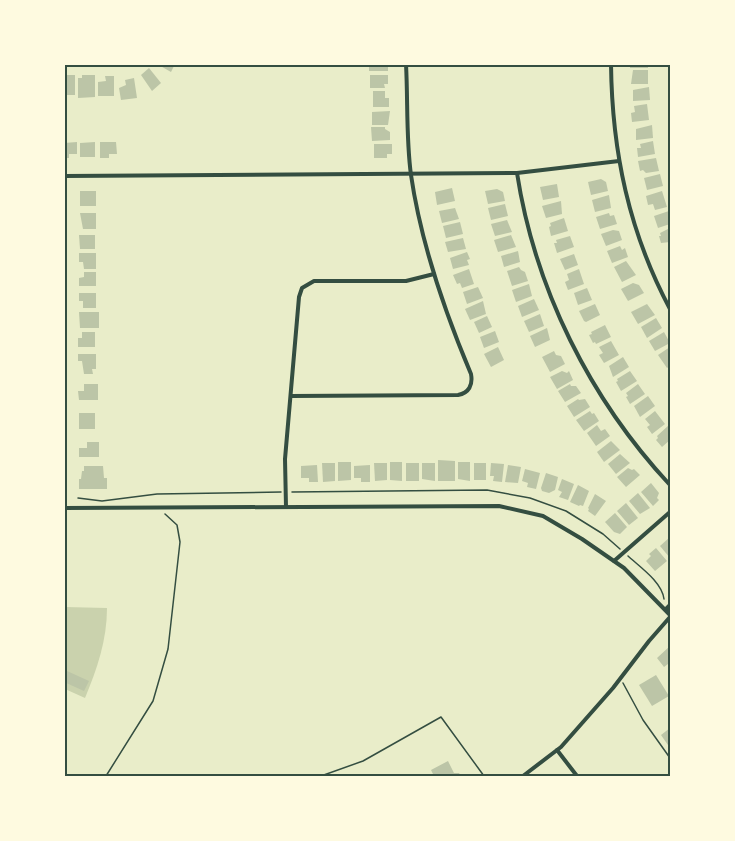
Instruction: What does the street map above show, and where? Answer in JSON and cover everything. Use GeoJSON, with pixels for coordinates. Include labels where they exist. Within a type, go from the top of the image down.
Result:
{"type":"FeatureCollection","features":[{"type":"Feature","properties":{"kind":"street"},"geometry":{"type":"LineString","coordinates":[[291,396],[458,396],[468,389],[472,382],[434,274],[422,231],[411,174],[406,64]]}},
{"type":"Feature","properties":{"kind":"street"},"geometry":{"type":"LineString","coordinates":[[611,64],[612,111],[619,161],[639,236],[670,309]]}},
{"type":"Feature","properties":{"kind":"street"},"geometry":{"type":"LineString","coordinates":[[64,176],[517,173],[619,161]]}},
{"type":"Feature","properties":{"kind":"street"},"geometry":{"type":"LineString","coordinates":[[517,173],[533,246],[556,309],[573,346],[597,389],[623,428],[670,485]]}},
{"type":"Feature","properties":{"kind":"street"},"geometry":{"type":"LineString","coordinates":[[286,507],[285,459],[299,297],[304,285],[314,281],[406,281],[434,274]]}},
{"type":"Feature","properties":{"kind":"street"},"geometry":{"type":"LineString","coordinates":[[64,508],[499,506],[543,516],[624,568],[666,609],[670,616],[613,688],[557,750],[523,777]]}},
{"type":"Feature","properties":{"kind":"street"},"geometry":{"type":"LineString","coordinates":[[614,561],[670,512]]}},
{"type":"Feature","properties":{"kind":"street"},"geometry":{"type":"LineString","coordinates":[[666,609],[670,605]]}},
{"type":"Feature","properties":{"kind":"street"},"geometry":{"type":"LineString","coordinates":[[557,750],[577,777]]}},
{"type":"Feature","properties":{"kind":"path"},"geometry":{"type":"LineString","coordinates":[[106,777],[153,701],[168,649],[180,542],[177,525],[158,508]]}},
{"type":"Feature","properties":{"kind":"path"},"geometry":{"type":"LineString","coordinates":[[622,681],[644,720],[670,758]]}},
{"type":"Feature","properties":{"kind":"path"},"geometry":{"type":"LineString","coordinates":[[321,777],[363,761],[441,717],[484,777]]}},
{"type":"Feature","properties":{"kind":"green space"},"geometry":{"type":"Polygon","coordinates":[[[65,607],[107,608],[100,654],[85,698],[65,689],[65,607]]]}},
{"type":"Feature","properties":{"kind":"building"},"geometry":{"type":"Polygon","coordinates":[[[157,64],[175,64],[171,72],[157,64]]]}},
{"type":"Feature","properties":{"kind":"building"},"geometry":{"type":"Polygon","coordinates":[[[369,64],[388,64],[388,71],[369,71],[369,64]]]}},
{"type":"Feature","properties":{"kind":"building"},"geometry":{"type":"Polygon","coordinates":[[[630,64],[648,64],[648,68],[630,68],[630,64]]]}},
{"type":"Feature","properties":{"kind":"building"},"geometry":{"type":"Polygon","coordinates":[[[149,68],[161,83],[152,91],[141,75],[149,68]]]}},
{"type":"Feature","properties":{"kind":"building"},"geometry":{"type":"Polygon","coordinates":[[[633,70],[648,70],[648,84],[631,84],[633,70]]]}},
{"type":"Feature","properties":{"kind":"building"},"geometry":{"type":"Polygon","coordinates":[[[66,75],[75,75],[75,95],[64,95],[66,75]]]}},
{"type":"Feature","properties":{"kind":"building"},"geometry":{"type":"Polygon","coordinates":[[[82,75],[95,75],[95,97],[78,98],[78,78],[82,78],[82,75]]]}},
{"type":"Feature","properties":{"kind":"building"},"geometry":{"type":"Polygon","coordinates":[[[370,75],[388,75],[388,84],[384,84],[385,88],[370,88],[370,75]]]}},
{"type":"Feature","properties":{"kind":"building"},"geometry":{"type":"Polygon","coordinates":[[[105,76],[114,76],[114,96],[98,96],[98,82],[106,81],[105,76]]]}},
{"type":"Feature","properties":{"kind":"building"},"geometry":{"type":"Polygon","coordinates":[[[134,78],[137,98],[121,100],[119,88],[126,85],[125,80],[134,78]]]}},
{"type":"Feature","properties":{"kind":"building"},"geometry":{"type":"Polygon","coordinates":[[[649,87],[650,100],[633,101],[633,90],[649,87]]]}},
{"type":"Feature","properties":{"kind":"building"},"geometry":{"type":"Polygon","coordinates":[[[373,91],[385,91],[385,98],[389,98],[389,107],[373,107],[373,91]]]}},
{"type":"Feature","properties":{"kind":"building"},"geometry":{"type":"Polygon","coordinates":[[[647,104],[649,120],[632,122],[631,113],[635,112],[634,106],[647,104]]]}},
{"type":"Feature","properties":{"kind":"building"},"geometry":{"type":"Polygon","coordinates":[[[390,111],[388,125],[372,125],[372,112],[390,111]]]}},
{"type":"Feature","properties":{"kind":"building"},"geometry":{"type":"Polygon","coordinates":[[[652,125],[653,138],[636,140],[636,129],[652,125]]]}},
{"type":"Feature","properties":{"kind":"building"},"geometry":{"type":"Polygon","coordinates":[[[371,127],[385,127],[390,132],[390,140],[372,141],[371,127]]]}},
{"type":"Feature","properties":{"kind":"building"},"geometry":{"type":"Polygon","coordinates":[[[653,141],[655,154],[638,157],[637,148],[641,148],[640,144],[653,141]]]}},
{"type":"Feature","properties":{"kind":"building"},"geometry":{"type":"Polygon","coordinates":[[[77,142],[77,154],[69,154],[69,158],[64,158],[64,143],[77,142]]]}},
{"type":"Feature","properties":{"kind":"building"},"geometry":{"type":"Polygon","coordinates":[[[95,142],[95,157],[80,157],[80,143],[95,142]]]}},
{"type":"Feature","properties":{"kind":"building"},"geometry":{"type":"Polygon","coordinates":[[[100,142],[116,142],[117,154],[109,154],[109,158],[100,158],[100,142]]]}},
{"type":"Feature","properties":{"kind":"building"},"geometry":{"type":"Polygon","coordinates":[[[374,144],[392,144],[392,154],[387,154],[387,158],[374,158],[374,144]]]}},
{"type":"Feature","properties":{"kind":"building"},"geometry":{"type":"Polygon","coordinates":[[[656,158],[659,171],[646,173],[643,170],[640,171],[638,161],[656,158]]]}},
{"type":"Feature","properties":{"kind":"building"},"geometry":{"type":"Polygon","coordinates":[[[660,174],[663,186],[647,190],[644,178],[660,174]]]}},
{"type":"Feature","properties":{"kind":"building"},"geometry":{"type":"Polygon","coordinates":[[[601,179],[606,182],[608,191],[591,195],[588,182],[601,179]]]}},
{"type":"Feature","properties":{"kind":"building"},"geometry":{"type":"Polygon","coordinates":[[[557,184],[559,197],[543,200],[540,187],[557,184]]]}},
{"type":"Feature","properties":{"kind":"building"},"geometry":{"type":"Polygon","coordinates":[[[452,188],[455,201],[437,205],[435,192],[452,188]]]}},
{"type":"Feature","properties":{"kind":"building"},"geometry":{"type":"Polygon","coordinates":[[[497,189],[503,192],[505,201],[488,204],[485,191],[497,189]]]}},
{"type":"Feature","properties":{"kind":"building"},"geometry":{"type":"Polygon","coordinates":[[[80,191],[96,191],[96,206],[80,206],[80,191]]]}},
{"type":"Feature","properties":{"kind":"building"},"geometry":{"type":"Polygon","coordinates":[[[662,191],[667,207],[655,210],[653,204],[648,205],[646,196],[662,191]]]}},
{"type":"Feature","properties":{"kind":"building"},"geometry":{"type":"Polygon","coordinates":[[[609,195],[611,208],[595,212],[592,200],[609,195]]]}},
{"type":"Feature","properties":{"kind":"building"},"geometry":{"type":"Polygon","coordinates":[[[561,201],[562,214],[546,218],[542,206],[561,201]]]}},
{"type":"Feature","properties":{"kind":"building"},"geometry":{"type":"Polygon","coordinates":[[[505,204],[508,216],[491,220],[488,208],[505,204]]]}},
{"type":"Feature","properties":{"kind":"building"},"geometry":{"type":"Polygon","coordinates":[[[455,208],[459,219],[442,223],[439,211],[455,208]]]}},
{"type":"Feature","properties":{"kind":"building"},"geometry":{"type":"Polygon","coordinates":[[[669,211],[670,224],[658,228],[654,216],[669,211]]]}},
{"type":"Feature","properties":{"kind":"building"},"geometry":{"type":"Polygon","coordinates":[[[80,213],[96,213],[96,229],[83,229],[80,213]]]}},
{"type":"Feature","properties":{"kind":"building"},"geometry":{"type":"Polygon","coordinates":[[[609,213],[610,216],[614,215],[617,224],[600,229],[596,217],[609,213]]]}},
{"type":"Feature","properties":{"kind":"building"},"geometry":{"type":"Polygon","coordinates":[[[564,218],[568,231],[551,236],[550,223],[564,218]]]}},
{"type":"Feature","properties":{"kind":"building"},"geometry":{"type":"Polygon","coordinates":[[[507,220],[512,232],[495,236],[491,224],[507,220]]]}},
{"type":"Feature","properties":{"kind":"building"},"geometry":{"type":"Polygon","coordinates":[[[460,222],[463,234],[446,238],[443,226],[460,222]]]}},
{"type":"Feature","properties":{"kind":"building"},"geometry":{"type":"Polygon","coordinates":[[[670,228],[670,242],[661,243],[660,233],[670,228]]]}},
{"type":"Feature","properties":{"kind":"building"},"geometry":{"type":"Polygon","coordinates":[[[613,230],[619,231],[622,240],[606,246],[601,234],[613,230]]]}},
{"type":"Feature","properties":{"kind":"building"},"geometry":{"type":"Polygon","coordinates":[[[79,235],[95,235],[95,249],[80,249],[79,235]]]}},
{"type":"Feature","properties":{"kind":"building"},"geometry":{"type":"Polygon","coordinates":[[[511,235],[516,247],[498,252],[494,240],[511,235]]]}},
{"type":"Feature","properties":{"kind":"building"},"geometry":{"type":"Polygon","coordinates":[[[570,236],[574,247],[557,253],[554,243],[557,243],[556,240],[570,236]]]}},
{"type":"Feature","properties":{"kind":"building"},"geometry":{"type":"Polygon","coordinates":[[[463,238],[466,249],[448,252],[445,242],[463,238]]]}},
{"type":"Feature","properties":{"kind":"building"},"geometry":{"type":"Polygon","coordinates":[[[620,246],[622,250],[625,248],[628,257],[612,263],[607,251],[620,246]]]}},
{"type":"Feature","properties":{"kind":"building"},"geometry":{"type":"Polygon","coordinates":[[[518,251],[520,262],[504,267],[501,256],[518,251]]]}},
{"type":"Feature","properties":{"kind":"building"},"geometry":{"type":"Polygon","coordinates":[[[467,252],[470,259],[467,260],[469,265],[453,269],[450,258],[467,252]]]}},
{"type":"Feature","properties":{"kind":"building"},"geometry":{"type":"Polygon","coordinates":[[[79,253],[96,253],[96,269],[84,269],[83,262],[79,262],[79,253]]]}},
{"type":"Feature","properties":{"kind":"building"},"geometry":{"type":"Polygon","coordinates":[[[574,254],[578,265],[565,270],[560,259],[574,254]]]}},
{"type":"Feature","properties":{"kind":"building"},"geometry":{"type":"Polygon","coordinates":[[[626,261],[636,275],[622,282],[614,267],[626,261]]]}},
{"type":"Feature","properties":{"kind":"building"},"geometry":{"type":"Polygon","coordinates":[[[519,267],[525,272],[528,281],[512,286],[507,271],[519,267]]]}},
{"type":"Feature","properties":{"kind":"building"},"geometry":{"type":"Polygon","coordinates":[[[469,269],[474,284],[462,288],[460,283],[457,284],[453,275],[469,269]]]}},
{"type":"Feature","properties":{"kind":"building"},"geometry":{"type":"Polygon","coordinates":[[[579,269],[584,284],[568,290],[565,282],[569,280],[567,274],[579,269]]]}},
{"type":"Feature","properties":{"kind":"building"},"geometry":{"type":"Polygon","coordinates":[[[84,272],[96,272],[96,286],[79,286],[79,278],[84,277],[84,272]]]}},
{"type":"Feature","properties":{"kind":"building"},"geometry":{"type":"Polygon","coordinates":[[[633,283],[639,285],[644,293],[628,301],[621,289],[633,283]]]}},
{"type":"Feature","properties":{"kind":"building"},"geometry":{"type":"Polygon","coordinates":[[[529,284],[532,296],[516,302],[512,290],[529,284]]]}},
{"type":"Feature","properties":{"kind":"building"},"geometry":{"type":"Polygon","coordinates":[[[478,287],[483,298],[467,304],[463,292],[478,287]]]}},
{"type":"Feature","properties":{"kind":"building"},"geometry":{"type":"Polygon","coordinates":[[[587,288],[592,300],[578,305],[574,293],[587,288]]]}},
{"type":"Feature","properties":{"kind":"building"},"geometry":{"type":"Polygon","coordinates":[[[79,293],[96,293],[96,308],[83,308],[83,301],[79,301],[79,293]]]}},
{"type":"Feature","properties":{"kind":"building"},"geometry":{"type":"Polygon","coordinates":[[[534,299],[539,310],[522,317],[518,306],[534,299]]]}},
{"type":"Feature","properties":{"kind":"building"},"geometry":{"type":"Polygon","coordinates":[[[483,301],[486,314],[470,320],[465,309],[483,301]]]}},
{"type":"Feature","properties":{"kind":"building"},"geometry":{"type":"Polygon","coordinates":[[[595,304],[600,315],[584,321],[579,311],[595,304]]]}},
{"type":"Feature","properties":{"kind":"building"},"geometry":{"type":"Polygon","coordinates":[[[647,304],[655,315],[638,324],[631,312],[647,304]]]}},
{"type":"Feature","properties":{"kind":"building"},"geometry":{"type":"Polygon","coordinates":[[[79,312],[99,312],[99,328],[80,328],[79,312]]]}},
{"type":"Feature","properties":{"kind":"building"},"geometry":{"type":"Polygon","coordinates":[[[540,314],[544,326],[529,332],[524,321],[540,314]]]}},
{"type":"Feature","properties":{"kind":"building"},"geometry":{"type":"Polygon","coordinates":[[[487,316],[492,327],[479,333],[474,322],[487,316]]]}},
{"type":"Feature","properties":{"kind":"building"},"geometry":{"type":"Polygon","coordinates":[[[656,318],[662,328],[647,338],[641,327],[656,318]]]}},
{"type":"Feature","properties":{"kind":"building"},"geometry":{"type":"Polygon","coordinates":[[[605,325],[611,337],[596,344],[593,343],[589,335],[592,334],[591,332],[605,325]]]}},
{"type":"Feature","properties":{"kind":"building"},"geometry":{"type":"Polygon","coordinates":[[[547,328],[550,340],[535,347],[530,336],[547,328]]]}},
{"type":"Feature","properties":{"kind":"building"},"geometry":{"type":"Polygon","coordinates":[[[495,331],[499,342],[484,348],[480,337],[495,331]]]}},
{"type":"Feature","properties":{"kind":"building"},"geometry":{"type":"Polygon","coordinates":[[[82,332],[95,332],[95,347],[78,347],[78,338],[82,338],[82,332]]]}},
{"type":"Feature","properties":{"kind":"building"},"geometry":{"type":"Polygon","coordinates":[[[664,332],[670,343],[655,351],[649,341],[664,332]]]}},
{"type":"Feature","properties":{"kind":"building"},"geometry":{"type":"Polygon","coordinates":[[[611,341],[619,355],[604,363],[599,355],[603,353],[599,347],[611,341]]]}},
{"type":"Feature","properties":{"kind":"building"},"geometry":{"type":"Polygon","coordinates":[[[498,347],[504,360],[491,367],[484,354],[498,347]]]}},
{"type":"Feature","properties":{"kind":"building"},"geometry":{"type":"Polygon","coordinates":[[[670,347],[670,366],[667,368],[658,355],[670,347]]]}},
{"type":"Feature","properties":{"kind":"building"},"geometry":{"type":"Polygon","coordinates":[[[554,351],[556,355],[561,356],[565,364],[550,372],[542,357],[554,351]]]}},
{"type":"Feature","properties":{"kind":"building"},"geometry":{"type":"Polygon","coordinates":[[[78,354],[96,354],[96,369],[92,369],[93,374],[84,374],[82,361],[78,361],[78,354]]]}},
{"type":"Feature","properties":{"kind":"building"},"geometry":{"type":"Polygon","coordinates":[[[623,357],[629,367],[613,377],[609,366],[623,357]]]}},
{"type":"Feature","properties":{"kind":"building"},"geometry":{"type":"Polygon","coordinates":[[[562,371],[567,373],[569,371],[573,380],[557,389],[550,377],[562,371]]]}},
{"type":"Feature","properties":{"kind":"building"},"geometry":{"type":"Polygon","coordinates":[[[630,371],[637,381],[621,391],[616,382],[617,379],[630,371]]]}},
{"type":"Feature","properties":{"kind":"building"},"geometry":{"type":"Polygon","coordinates":[[[84,384],[98,384],[98,400],[79,400],[78,391],[84,391],[84,384]]]}},
{"type":"Feature","properties":{"kind":"building"},"geometry":{"type":"Polygon","coordinates":[[[570,384],[576,386],[581,393],[565,402],[558,391],[570,384]]]}},
{"type":"Feature","properties":{"kind":"building"},"geometry":{"type":"Polygon","coordinates":[[[638,384],[645,394],[630,404],[626,393],[638,384]]]}},
{"type":"Feature","properties":{"kind":"building"},"geometry":{"type":"Polygon","coordinates":[[[648,396],[655,406],[640,417],[634,406],[648,396]]]}},
{"type":"Feature","properties":{"kind":"building"},"geometry":{"type":"Polygon","coordinates":[[[578,399],[585,399],[590,407],[574,417],[567,406],[578,399]]]}},
{"type":"Feature","properties":{"kind":"building"},"geometry":{"type":"Polygon","coordinates":[[[590,411],[599,421],[584,431],[576,420],[590,411]]]}},
{"type":"Feature","properties":{"kind":"building"},"geometry":{"type":"Polygon","coordinates":[[[655,411],[665,424],[652,434],[647,427],[650,425],[645,419],[655,411]]]}},
{"type":"Feature","properties":{"kind":"building"},"geometry":{"type":"Polygon","coordinates":[[[79,413],[95,413],[95,429],[79,429],[79,413]]]}},
{"type":"Feature","properties":{"kind":"building"},"geometry":{"type":"Polygon","coordinates":[[[597,425],[601,431],[605,429],[610,436],[596,446],[587,433],[597,425]]]}},
{"type":"Feature","properties":{"kind":"building"},"geometry":{"type":"Polygon","coordinates":[[[669,425],[670,440],[662,447],[656,440],[657,436],[669,425]]]}},
{"type":"Feature","properties":{"kind":"building"},"geometry":{"type":"Polygon","coordinates":[[[611,441],[620,450],[604,462],[597,452],[611,441]]]}},
{"type":"Feature","properties":{"kind":"building"},"geometry":{"type":"Polygon","coordinates":[[[87,442],[99,442],[99,457],[79,457],[79,448],[87,448],[87,442]]]}},
{"type":"Feature","properties":{"kind":"building"},"geometry":{"type":"Polygon","coordinates":[[[620,454],[630,463],[616,474],[608,464],[620,454]]]}},
{"type":"Feature","properties":{"kind":"building"},"geometry":{"type":"Polygon","coordinates":[[[438,460],[455,461],[455,481],[438,481],[438,460]]]}},
{"type":"Feature","properties":{"kind":"building"},"geometry":{"type":"Polygon","coordinates":[[[338,462],[351,462],[351,480],[338,481],[338,462]]]}},
{"type":"Feature","properties":{"kind":"building"},"geometry":{"type":"Polygon","coordinates":[[[390,462],[402,462],[402,481],[390,480],[390,462]]]}},
{"type":"Feature","properties":{"kind":"building"},"geometry":{"type":"Polygon","coordinates":[[[458,462],[470,462],[470,481],[458,479],[458,462]]]}},
{"type":"Feature","properties":{"kind":"building"},"geometry":{"type":"Polygon","coordinates":[[[322,463],[335,463],[335,481],[323,482],[322,463]]]}},
{"type":"Feature","properties":{"kind":"building"},"geometry":{"type":"Polygon","coordinates":[[[374,463],[387,463],[387,480],[375,481],[374,463]]]}},
{"type":"Feature","properties":{"kind":"building"},"geometry":{"type":"Polygon","coordinates":[[[406,463],[419,463],[419,481],[406,481],[406,463]]]}},
{"type":"Feature","properties":{"kind":"building"},"geometry":{"type":"Polygon","coordinates":[[[422,463],[435,463],[435,481],[422,479],[422,463]]]}},
{"type":"Feature","properties":{"kind":"building"},"geometry":{"type":"Polygon","coordinates":[[[474,463],[486,463],[486,480],[474,480],[474,463]]]}},
{"type":"Feature","properties":{"kind":"building"},"geometry":{"type":"Polygon","coordinates":[[[491,463],[504,464],[502,482],[493,481],[494,476],[490,476],[491,463]]]}},
{"type":"Feature","properties":{"kind":"building"},"geometry":{"type":"Polygon","coordinates":[[[317,465],[318,482],[309,482],[309,478],[301,478],[301,466],[317,465]]]}},
{"type":"Feature","properties":{"kind":"building"},"geometry":{"type":"Polygon","coordinates":[[[370,465],[370,482],[361,482],[361,478],[354,478],[354,466],[370,465]]]}},
{"type":"Feature","properties":{"kind":"building"},"geometry":{"type":"Polygon","coordinates":[[[508,465],[521,467],[518,483],[505,482],[508,465]]]}},
{"type":"Feature","properties":{"kind":"building"},"geometry":{"type":"Polygon","coordinates":[[[84,466],[103,466],[104,478],[107,478],[107,489],[79,489],[79,479],[81,479],[84,466]]]}},
{"type":"Feature","properties":{"kind":"building"},"geometry":{"type":"Polygon","coordinates":[[[628,468],[634,469],[640,475],[626,487],[617,477],[628,468]]]}},
{"type":"Feature","properties":{"kind":"building"},"geometry":{"type":"Polygon","coordinates":[[[525,469],[540,473],[536,489],[527,487],[528,483],[522,481],[525,469]]]}},
{"type":"Feature","properties":{"kind":"building"},"geometry":{"type":"Polygon","coordinates":[[[546,473],[558,477],[555,490],[549,493],[542,491],[541,488],[546,473]]]}},
{"type":"Feature","properties":{"kind":"building"},"geometry":{"type":"Polygon","coordinates":[[[562,479],[574,484],[568,500],[559,497],[562,492],[558,490],[562,479]]]}},
{"type":"Feature","properties":{"kind":"building"},"geometry":{"type":"Polygon","coordinates":[[[651,483],[659,493],[657,498],[659,500],[653,506],[641,492],[651,483]]]}},
{"type":"Feature","properties":{"kind":"building"},"geometry":{"type":"Polygon","coordinates":[[[578,485],[589,491],[583,506],[570,502],[578,485]]]}},
{"type":"Feature","properties":{"kind":"building"},"geometry":{"type":"Polygon","coordinates":[[[638,493],[650,508],[640,514],[629,501],[638,493]]]}},
{"type":"Feature","properties":{"kind":"building"},"geometry":{"type":"Polygon","coordinates":[[[595,494],[606,501],[595,516],[588,511],[588,508],[595,494]]]}},
{"type":"Feature","properties":{"kind":"building"},"geometry":{"type":"Polygon","coordinates":[[[626,503],[638,518],[629,525],[617,511],[626,503]]]}},
{"type":"Feature","properties":{"kind":"building"},"geometry":{"type":"Polygon","coordinates":[[[615,513],[627,527],[620,534],[614,532],[605,522],[615,513]]]}},
{"type":"Feature","properties":{"kind":"building"},"geometry":{"type":"Polygon","coordinates":[[[670,537],[670,558],[660,546],[670,537]]]}},
{"type":"Feature","properties":{"kind":"building"},"geometry":{"type":"Polygon","coordinates":[[[656,548],[667,561],[655,571],[646,561],[651,556],[649,554],[656,548]]]}},
{"type":"Feature","properties":{"kind":"building"},"geometry":{"type":"Polygon","coordinates":[[[670,646],[670,666],[668,664],[664,667],[657,658],[670,646]]]}},
{"type":"Feature","properties":{"kind":"building"},"geometry":{"type":"Polygon","coordinates":[[[67,671],[89,681],[84,691],[64,682],[67,671]]]}},
{"type":"Feature","properties":{"kind":"building"},"geometry":{"type":"Polygon","coordinates":[[[656,675],[669,696],[652,706],[639,685],[656,675]]]}},
{"type":"Feature","properties":{"kind":"building"},"geometry":{"type":"Polygon","coordinates":[[[670,728],[670,748],[661,735],[670,728]]]}},
{"type":"Feature","properties":{"kind":"building"},"geometry":{"type":"Polygon","coordinates":[[[448,761],[454,773],[459,773],[461,776],[434,776],[431,770],[448,761]]]}}]}
